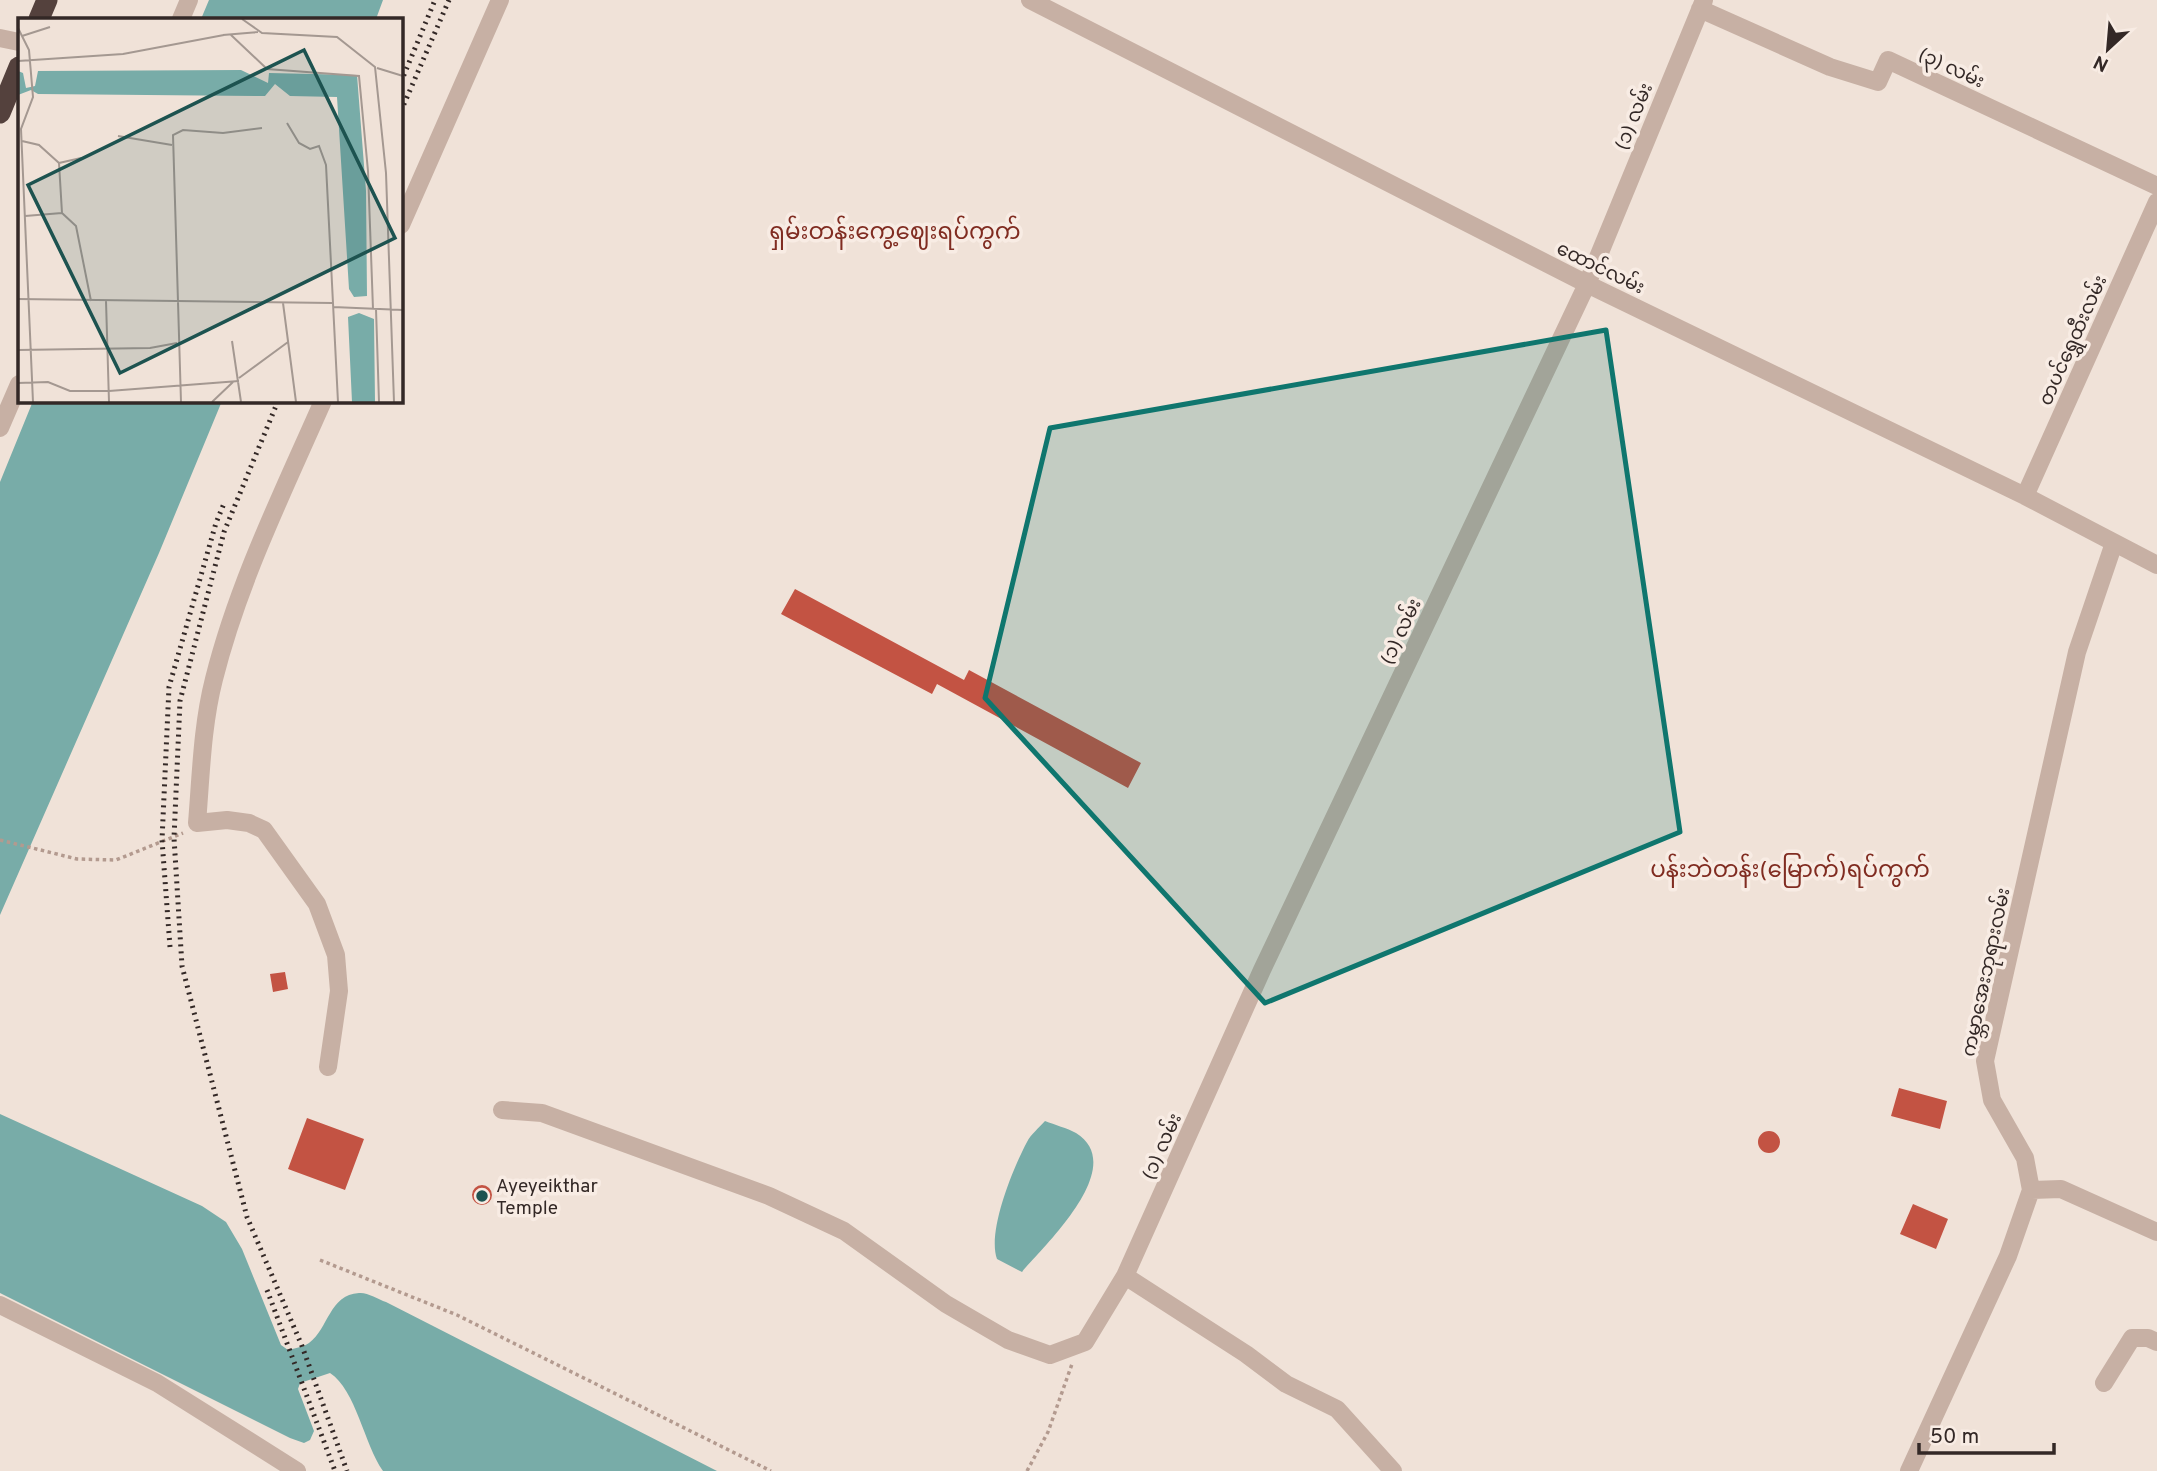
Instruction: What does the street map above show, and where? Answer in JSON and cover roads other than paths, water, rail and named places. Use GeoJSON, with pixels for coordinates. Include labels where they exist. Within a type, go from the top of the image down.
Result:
{"type":"FeatureCollection","features":[{"type":"Feature","properties":{"kind":"highway"},"geometry":{"type":"LineString","coordinates":[[39,18],[47,0]]}},
{"type":"Feature","properties":{"kind":"highway"},"geometry":{"type":"LineString","coordinates":[[0,113],[18,69]]}},
{"type":"Feature","properties":{"kind":"street"},"geometry":{"type":"LineString","coordinates":[[181,18],[189,0]]}},
{"type":"Feature","properties":{"kind":"street"},"geometry":{"type":"LineString","coordinates":[[402,223],[500,0]]}},
{"type":"Feature","properties":{"kind":"street","name":"ထောင်လမ်း"},"geometry":{"type":"LineString","coordinates":[[1030,0],[1587,284],[2025,496],[2157,565]]}},
{"type":"Feature","properties":{"kind":"street","name":"(၁) လမ်း"},"geometry":{"type":"LineString","coordinates":[[502,1110],[542,1113],[769,1196],[844,1231],[946,1304],[1008,1340],[1050,1355],[1085,1342],[1125,1276],[1262,970],[1587,284],[1702,4]]}},
{"type":"Feature","properties":{"kind":"street","name":"(၃) လမ်း"},"geometry":{"type":"LineString","coordinates":[[1702,4],[1830,67],[1878,82],[1888,60],[2157,186]]}},
{"type":"Feature","properties":{"kind":"street"},"geometry":{"type":"LineString","coordinates":[[0,38],[18,41]]}},
{"type":"Feature","properties":{"kind":"street","name":"တပင်ရွှေထီးလမ်း"},"geometry":{"type":"LineString","coordinates":[[2025,496],[2157,202]]}},
{"type":"Feature","properties":{"kind":"street"},"geometry":{"type":"LineString","coordinates":[[0,428],[18,386]]}},
{"type":"Feature","properties":{"kind":"street"},"geometry":{"type":"LineString","coordinates":[[323,402],[230,622],[214,681],[203,742],[197,823],[227,820],[248,823],[264,830],[317,904],[336,954],[339,991],[328,1067]]}},
{"type":"Feature","properties":{"kind":"street","name":"ကမ္ဘာအေးဘုရားလမ်း"},"geometry":{"type":"LineString","coordinates":[[2031,1190],[2025,1158],[1992,1100],[1985,1061],[2077,652],[2114,543]]}},
{"type":"Feature","properties":{"kind":"street"},"geometry":{"type":"LineString","coordinates":[[1909,1471],[2008,1256],[2031,1190],[2061,1189],[2157,1231]]}},
{"type":"Feature","properties":{"kind":"street"},"geometry":{"type":"LineString","coordinates":[[1125,1276],[1246,1354],[1286,1384],[1337,1409],[1393,1471]]}},
{"type":"Feature","properties":{"kind":"street"},"geometry":{"type":"LineString","coordinates":[[0,1305],[157,1384],[293,1466],[297,1471]]}},
{"type":"Feature","properties":{"kind":"street"},"geometry":{"type":"LineString","coordinates":[[2104,1382],[2132,1338],[2148,1338],[2157,1342]]}},
{"type":"Feature","properties":{"kind":"water"},"geometry":{"type":"Polygon","coordinates":[[[209,0],[383,0],[376,18],[201,18],[209,0]]]}},
{"type":"Feature","properties":{"kind":"water"},"geometry":{"type":"Polygon","coordinates":[[[33,402],[222,402],[159,553],[0,915],[0,482],[33,402]]]}},
{"type":"Feature","properties":{"kind":"water"},"geometry":{"type":"Polygon","coordinates":[[[0,1114],[202,1206],[226,1222],[242,1249],[281,1345],[288,1350],[309,1343],[316,1337],[341,1300],[349,1295],[365,1294],[386,1302],[717,1471],[383,1471],[347,1392],[330,1373],[300,1383],[298,1389],[314,1431],[310,1440],[304,1443],[290,1438],[0,1293],[0,1114]]]}},
{"type":"Feature","properties":{"kind":"water"},"geometry":{"type":"Polygon","coordinates":[[[1045,1121],[1076,1133],[1090,1147],[1093,1165],[1089,1184],[1078,1204],[1022,1272],[997,1259],[995,1247],[998,1217],[1015,1167],[1029,1139],[1045,1121]]]}},
{"type":"Feature","properties":{"kind":"railway"},"geometry":{"type":"LineString","coordinates":[[402,80],[435,0]]}},
{"type":"Feature","properties":{"kind":"railway"},"geometry":{"type":"LineString","coordinates":[[402,109],[449,0]]}},
{"type":"Feature","properties":{"kind":"railway"},"geometry":{"type":"LineString","coordinates":[[278,402],[224,532],[180,701],[174,838],[182,966],[247,1217],[302,1346],[347,1471]]}},
{"type":"Feature","properties":{"kind":"railway"},"geometry":{"type":"LineString","coordinates":[[170,947],[162,840],[169,687],[216,523],[225,501]]}},
{"type":"Feature","properties":{"kind":"railway"},"geometry":{"type":"LineString","coordinates":[[267,1290],[335,1471]]}},
{"type":"Feature","properties":{"kind":"place","name":"Ayeyeikthar Temple"},"geometry":{"type":"Point","coordinates":[482,1196]}},
{"type":"Feature","properties":{"kind":"district","name":"ရှမ်းတန်းကွေ့ဈေးရပ်ကွက်"},"geometry":{"type":"Point","coordinates":[895,231]}},
{"type":"Feature","properties":{"kind":"district","name":"ပန်းဘဲတန်း(မြောက်)ရပ်ကွက်"},"geometry":{"type":"Point","coordinates":[1790,869]}}]}
